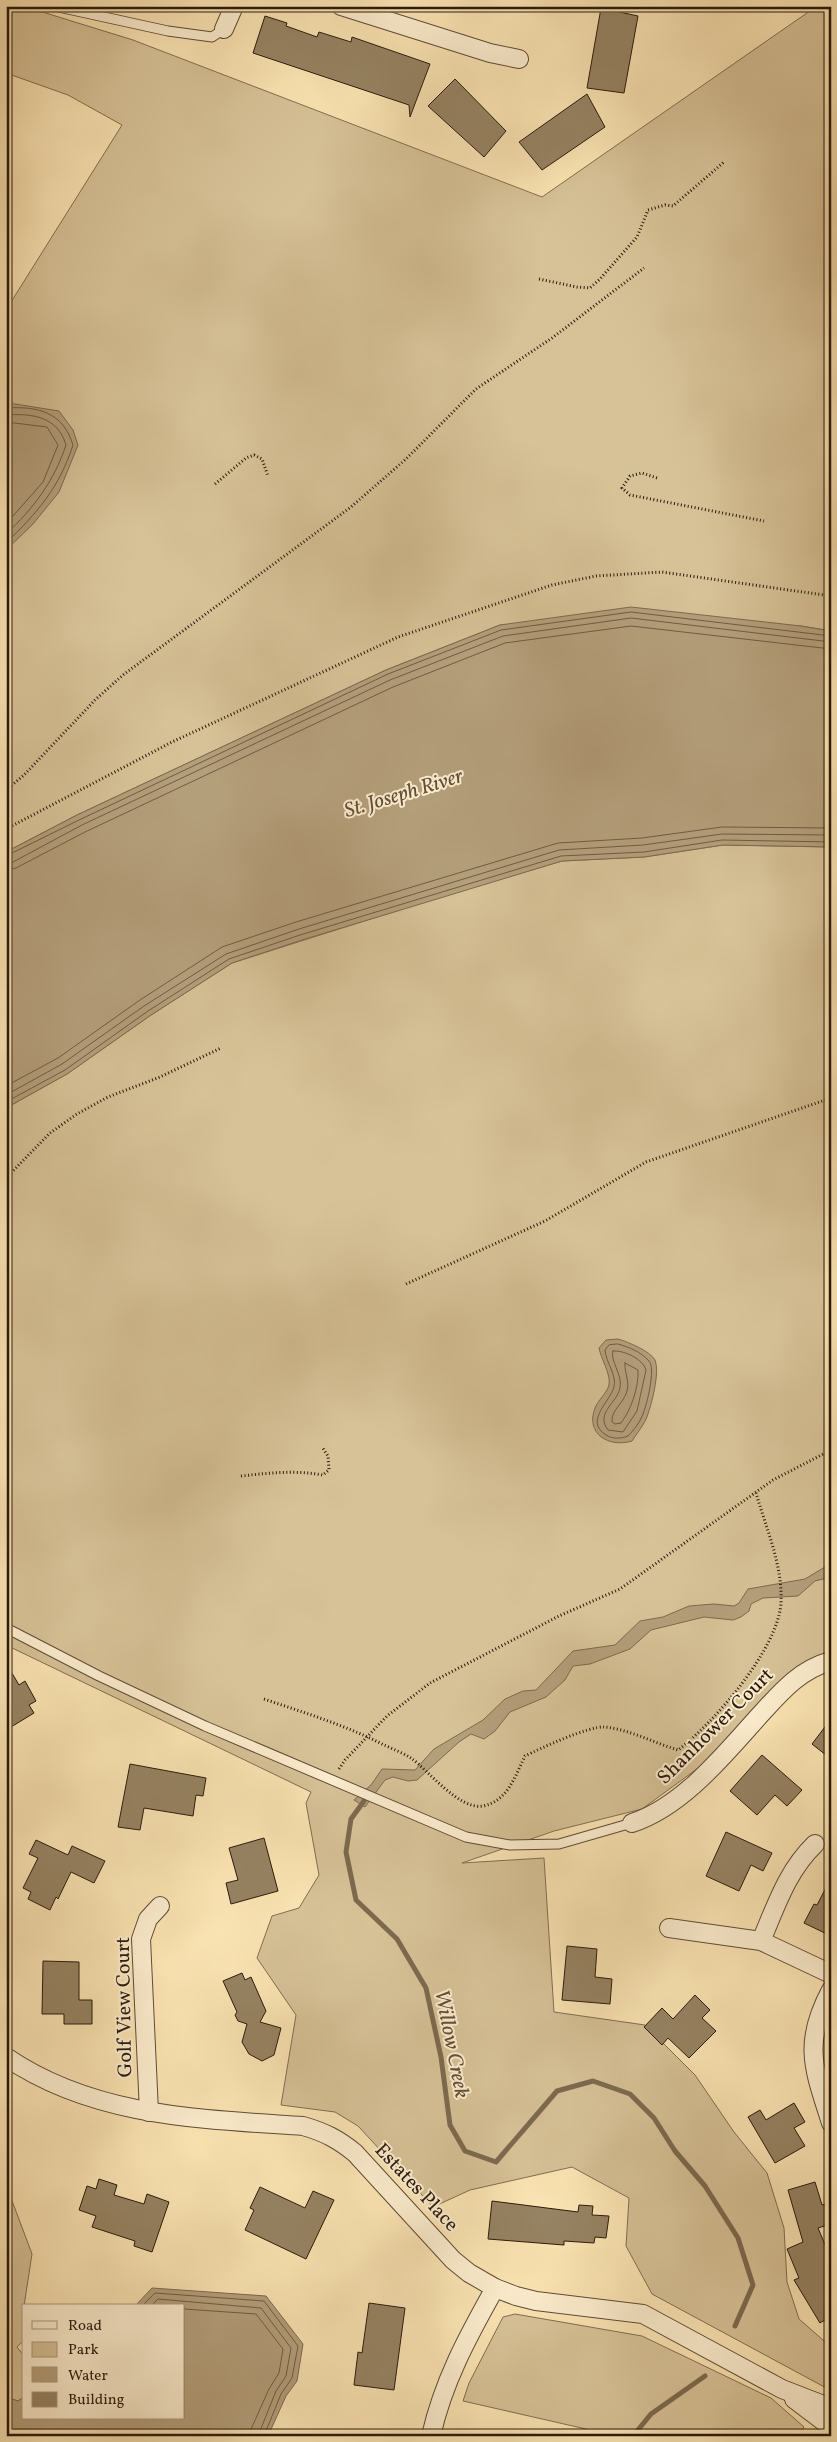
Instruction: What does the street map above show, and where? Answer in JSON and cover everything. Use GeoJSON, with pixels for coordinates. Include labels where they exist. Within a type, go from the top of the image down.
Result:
{"type":"FeatureCollection","features":[{"type":"Feature","properties":{"kind":"street"},"geometry":{"type":"LineString","coordinates":[[224,29],[234,6]]}},
{"type":"Feature","properties":{"kind":"street"},"geometry":{"type":"LineString","coordinates":[[341,6],[490,53],[519,59]]}},
{"type":"Feature","properties":{"kind":"street","name":"Shanhower Court"},"geometry":{"type":"LineString","coordinates":[[632,1824],[649,1818],[670,1804],[738,1739],[790,1682],[810,1668],[831,1661]]}},
{"type":"Feature","properties":{"kind":"street"},"geometry":{"type":"LineString","coordinates":[[761,1941],[790,1874],[815,1844]]}},
{"type":"Feature","properties":{"kind":"street","name":"Golf View Court"},"geometry":{"type":"LineString","coordinates":[[149,2112],[141,1939],[148,1919],[160,1906]]}},
{"type":"Feature","properties":{"kind":"street"},"geometry":{"type":"LineString","coordinates":[[669,1928],[761,1941],[831,1974]]}},
{"type":"Feature","properties":{"kind":"street"},"geometry":{"type":"LineString","coordinates":[[831,1990],[818,2016],[814,2032],[812,2055],[831,2123]]}},
{"type":"Feature","properties":{"kind":"street","name":"Estates Place"},"geometry":{"type":"LineString","coordinates":[[6,2056],[46,2081],[88,2098],[149,2112],[208,2120],[303,2126],[324,2132],[338,2139],[355,2153],[453,2260],[469,2273],[495,2288],[536,2301],[643,2314],[782,2389],[831,2408]]}},
{"type":"Feature","properties":{"kind":"street"},"geometry":{"type":"LineString","coordinates":[[431,2436],[445,2385],[495,2288]]}},
{"type":"Feature","properties":{"kind":"street","name":"Estates Place"},"geometry":{"type":"LineString","coordinates":[[782,2389],[831,2427]]}},
{"type":"Feature","properties":{"kind":"lane"},"geometry":{"type":"LineString","coordinates":[[54,6],[168,31],[212,37],[224,29]]}},
{"type":"Feature","properties":{"kind":"lane"},"geometry":{"type":"LineString","coordinates":[[6,1628],[99,1676],[205,1726],[452,1832],[510,1845],[559,1844],[632,1824]]}},
{"type":"Feature","properties":{"kind":"path"},"geometry":{"type":"LineString","coordinates":[[539,279],[577,288],[590,288],[637,237],[648,210],[665,205],[673,206],[724,162]]}},
{"type":"Feature","properties":{"kind":"path"},"geometry":{"type":"LineString","coordinates":[[6,790],[24,775],[95,700],[123,675],[352,507],[406,460],[476,389],[552,338],[644,268]]}},
{"type":"Feature","properties":{"kind":"path"},"geometry":{"type":"LineString","coordinates":[[215,484],[246,458],[254,455],[262,460],[268,476]]}},
{"type":"Feature","properties":{"kind":"path"},"geometry":{"type":"LineString","coordinates":[[657,478],[642,473],[630,476],[622,488],[630,495],[764,521]]}},
{"type":"Feature","properties":{"kind":"path"},"geometry":{"type":"LineString","coordinates":[[6,829],[172,742],[398,637],[552,585],[596,576],[662,572],[831,596]]}},
{"type":"Feature","properties":{"kind":"path"},"geometry":{"type":"LineString","coordinates":[[6,1178],[50,1133],[77,1114],[108,1097],[160,1077],[221,1048]]}},
{"type":"Feature","properties":{"kind":"path"},"geometry":{"type":"LineString","coordinates":[[406,1284],[545,1220],[646,1162],[831,1098]]}},
{"type":"Feature","properties":{"kind":"path"},"geometry":{"type":"LineString","coordinates":[[241,1476],[278,1472],[304,1472],[323,1475],[329,1470],[328,1456],[322,1447]]}},
{"type":"Feature","properties":{"kind":"path"},"geometry":{"type":"LineString","coordinates":[[332,1780],[344,1760],[366,1736],[387,1716],[430,1684],[559,1616],[620,1589],[756,1493],[802,1464],[831,1450]]}},
{"type":"Feature","properties":{"kind":"path"},"geometry":{"type":"LineString","coordinates":[[264,1698],[318,1716],[366,1736],[416,1762],[428,1774],[464,1801],[482,1806],[499,1800],[509,1789],[525,1756],[570,1736],[602,1726],[626,1731],[678,1750],[690,1741],[723,1707],[748,1676],[765,1649],[781,1605],[779,1574],[756,1493]]}},
{"type":"Feature","properties":{"kind":"green space"},"geometry":{"type":"Polygon","coordinates":[[[6,6],[23,6],[133,40],[542,197],[817,6],[831,6],[831,631],[801,626],[500,625],[386,670],[77,815],[6,852],[6,310],[122,125],[68,95],[6,73],[6,6]]]}},
{"type":"Feature","properties":{"kind":"green space"},"geometry":{"type":"Polygon","coordinates":[[[723,845],[831,847],[831,1661],[738,1739],[642,1809],[554,1831],[462,1863],[544,1858],[554,2012],[645,2025],[695,2075],[734,2132],[767,2173],[784,2228],[787,2282],[799,2319],[831,2347],[830,2390],[652,2294],[626,2246],[629,2198],[572,2167],[470,2190],[433,2207],[358,2126],[335,2112],[281,2105],[296,2015],[257,1958],[272,1916],[299,1908],[319,1875],[306,1803],[311,1792],[6,1645],[6,1108],[67,1074],[151,1015],[232,963],[449,894],[562,861],[644,857],[723,845]]]}},
{"type":"Feature","properties":{"kind":"green space"},"geometry":{"type":"Polygon","coordinates":[[[11,2198],[32,2254],[24,2304],[22,2304],[22,2342],[17,2347],[22,2353],[22,2398],[18,2401],[6,2397],[6,2199],[11,2198]]]}},
{"type":"Feature","properties":{"kind":"green space"},"geometry":{"type":"Polygon","coordinates":[[[515,2314],[642,2336],[771,2398],[804,2427],[799,2436],[585,2436],[586,2429],[463,2401],[469,2383],[503,2317],[515,2314]]]}},
{"type":"Feature","properties":{"kind":"water"},"geometry":{"type":"Polygon","coordinates":[[[6,404],[59,411],[73,430],[78,445],[59,492],[33,524],[6,550],[6,404]]]}},
{"type":"Feature","properties":{"kind":"water","name":"St. Joseph River"},"geometry":{"type":"Polygon","coordinates":[[[631,607],[831,631],[831,847],[723,845],[644,857],[562,861],[302,940],[232,963],[151,1015],[67,1074],[6,1108],[6,852],[77,815],[386,670],[500,625],[631,607]]]}},
{"type":"Feature","properties":{"kind":"water"},"geometry":{"type":"Polygon","coordinates":[[[618,1339],[649,1353],[655,1360],[657,1372],[647,1418],[632,1441],[623,1443],[601,1437],[593,1425],[596,1405],[609,1385],[609,1376],[599,1348],[606,1340],[618,1339]]]}},
{"type":"Feature","properties":{"kind":"water"},"geometry":{"type":"Polygon","coordinates":[[[831,1566],[831,1577],[815,1581],[798,1596],[763,1598],[751,1604],[749,1611],[741,1617],[733,1620],[704,1617],[651,1630],[630,1649],[590,1664],[573,1666],[565,1680],[546,1697],[510,1712],[495,1731],[484,1739],[471,1734],[459,1742],[417,1780],[408,1781],[393,1777],[385,1780],[365,1807],[354,1800],[371,1785],[382,1769],[415,1770],[434,1749],[483,1720],[505,1699],[523,1691],[536,1690],[573,1651],[615,1645],[640,1621],[663,1617],[689,1606],[714,1604],[734,1606],[739,1603],[748,1589],[805,1579],[825,1567],[831,1566]]]}},
{"type":"Feature","properties":{"kind":"water"},"geometry":{"type":"Polygon","coordinates":[[[152,2288],[266,2296],[303,2344],[297,2381],[286,2396],[268,2436],[6,2436],[6,2397],[18,2401],[22,2398],[22,2420],[185,2420],[185,2304],[137,2304],[152,2288]]]}},
{"type":"Feature","properties":{"kind":"building"},"geometry":{"type":"Polygon","coordinates":[[[601,8],[638,16],[624,93],[587,88],[601,8]]]}},
{"type":"Feature","properties":{"kind":"building"},"geometry":{"type":"Polygon","coordinates":[[[265,16],[287,23],[286,26],[317,37],[319,32],[351,42],[352,37],[430,64],[410,117],[409,105],[253,53],[265,16]]]}},
{"type":"Feature","properties":{"kind":"building"},"geometry":{"type":"Polygon","coordinates":[[[455,79],[506,131],[484,157],[428,106],[455,79]]]}},
{"type":"Feature","properties":{"kind":"building"},"geometry":{"type":"Polygon","coordinates":[[[587,94],[605,127],[542,170],[519,142],[587,94]]]}},
{"type":"Feature","properties":{"kind":"building"},"geometry":{"type":"Polygon","coordinates":[[[6,1663],[19,1685],[25,1681],[36,1701],[29,1705],[34,1713],[6,1730],[6,1663]]]}},
{"type":"Feature","properties":{"kind":"building"},"geometry":{"type":"Polygon","coordinates":[[[831,1719],[831,1759],[812,1744],[831,1719]]]}},
{"type":"Feature","properties":{"kind":"building"},"geometry":{"type":"Polygon","coordinates":[[[762,1755],[802,1790],[787,1806],[775,1795],[757,1815],[730,1791],[762,1755]]]}},
{"type":"Feature","properties":{"kind":"building"},"geometry":{"type":"Polygon","coordinates":[[[130,1764],[206,1778],[203,1796],[196,1795],[193,1816],[144,1808],[140,1830],[118,1827],[130,1764]]]}},
{"type":"Feature","properties":{"kind":"building"},"geometry":{"type":"Polygon","coordinates":[[[726,1832],[772,1853],[763,1871],[751,1865],[739,1891],[706,1876],[726,1832]]]}},
{"type":"Feature","properties":{"kind":"building"},"geometry":{"type":"Polygon","coordinates":[[[264,1838],[278,1891],[231,1904],[226,1883],[238,1880],[229,1848],[264,1838]]]}},
{"type":"Feature","properties":{"kind":"building"},"geometry":{"type":"Polygon","coordinates":[[[36,1840],[68,1855],[72,1846],[105,1861],[94,1883],[71,1872],[58,1899],[56,1897],[50,1910],[28,1899],[31,1892],[23,1888],[38,1858],[29,1854],[36,1840]]]}},
{"type":"Feature","properties":{"kind":"building"},"geometry":{"type":"Polygon","coordinates":[[[831,1878],[831,1936],[804,1923],[814,1904],[817,1905],[831,1878]]]}},
{"type":"Feature","properties":{"kind":"building"},"geometry":{"type":"Polygon","coordinates":[[[567,1946],[597,1949],[595,1977],[612,1979],[610,2004],[562,2000],[567,1946]]]}},
{"type":"Feature","properties":{"kind":"building"},"geometry":{"type":"Polygon","coordinates":[[[43,1961],[79,1962],[79,2000],[92,2000],[92,2024],[64,2024],[64,2014],[42,2014],[43,1961]]]}},
{"type":"Feature","properties":{"kind":"building"},"geometry":{"type":"Polygon","coordinates":[[[242,1973],[245,1980],[251,1977],[266,2011],[260,2022],[281,2028],[274,2055],[262,2061],[249,2054],[242,2042],[247,2024],[238,2021],[235,2015],[237,2012],[223,1981],[242,1973]]]}},
{"type":"Feature","properties":{"kind":"building"},"geometry":{"type":"Polygon","coordinates":[[[695,1995],[710,2010],[702,2018],[716,2031],[689,2058],[668,2038],[662,2045],[644,2027],[662,2008],[673,2019],[695,1995]]]}},
{"type":"Feature","properties":{"kind":"building"},"geometry":{"type":"Polygon","coordinates":[[[794,2103],[805,2122],[794,2128],[805,2146],[775,2163],[748,2117],[760,2110],[766,2120],[794,2103]]]}},
{"type":"Feature","properties":{"kind":"building"},"geometry":{"type":"Polygon","coordinates":[[[99,2179],[117,2185],[114,2195],[144,2204],[147,2194],[169,2202],[152,2252],[134,2246],[135,2241],[92,2227],[96,2216],[79,2210],[87,2186],[96,2189],[99,2179]]]}},
{"type":"Feature","properties":{"kind":"building"},"geometry":{"type":"Polygon","coordinates":[[[815,2182],[822,2205],[831,2202],[831,2224],[818,2228],[831,2259],[831,2316],[820,2323],[794,2280],[799,2278],[787,2249],[803,2242],[788,2190],[815,2182]]]}},
{"type":"Feature","properties":{"kind":"building"},"geometry":{"type":"Polygon","coordinates":[[[260,2187],[305,2208],[313,2191],[334,2200],[306,2259],[245,2230],[254,2210],[250,2208],[260,2187]]]}},
{"type":"Feature","properties":{"kind":"building"},"geometry":{"type":"Polygon","coordinates":[[[492,2201],[578,2212],[579,2205],[593,2206],[592,2215],[609,2216],[606,2238],[595,2237],[594,2243],[564,2241],[564,2245],[488,2239],[492,2201]]]}},
{"type":"Feature","properties":{"kind":"building"},"geometry":{"type":"Polygon","coordinates":[[[369,2303],[405,2308],[394,2390],[354,2385],[358,2352],[362,2353],[369,2303]]]}},
{"type":"Feature","properties":{"kind":"waterway","name":"Willow Creek"},"geometry":{"type":"LineString","coordinates":[[364,1801],[351,1819],[346,1852],[356,1900],[397,1939],[426,1988],[441,2057],[450,2125],[465,2151],[496,2162],[557,2091],[593,2081],[630,2094],[654,2118],[675,2151],[705,2186],[738,2238],[753,2285],[735,2326]]}},
{"type":"Feature","properties":{"kind":"waterway","name":"Willow Creek"},"geometry":{"type":"LineString","coordinates":[[633,2436],[651,2414],[705,2376]]}}]}
